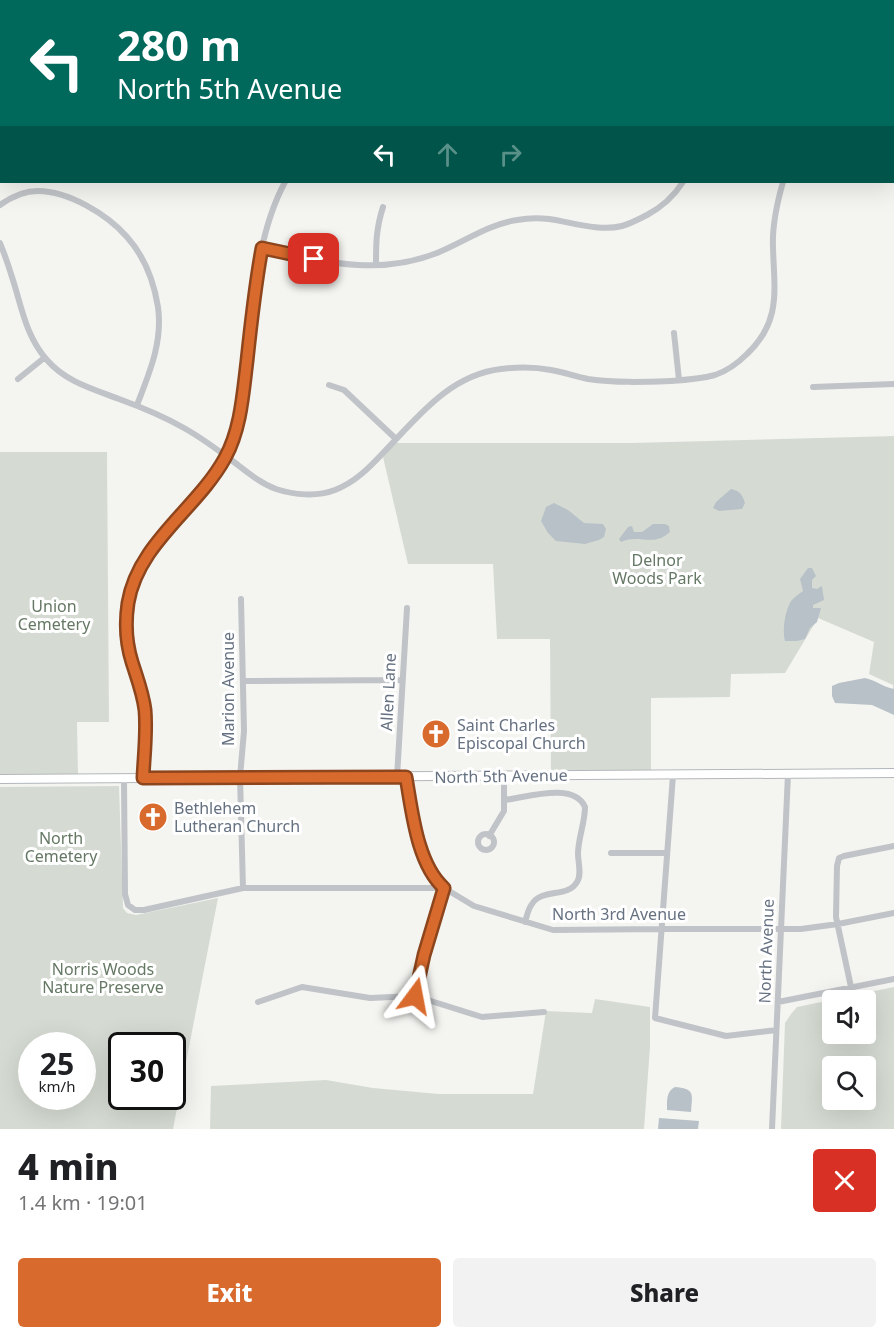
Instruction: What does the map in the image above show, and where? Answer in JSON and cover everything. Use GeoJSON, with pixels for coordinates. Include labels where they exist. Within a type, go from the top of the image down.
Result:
{"type":"FeatureCollection","features":[{"type":"Feature","properties":{"kind":"main road","name":"North 5th Avenue"},"geometry":{"type":"LineString","coordinates":[[0,779],[894,773]]}},
{"type":"Feature","properties":{"kind":"street"},"geometry":{"type":"LineString","coordinates":[[143,778],[145,711],[127,642],[128,604],[137,573],[156,543],[200,493],[226,456],[240,413],[262,248],[274,206],[285,183]]}},
{"type":"Feature","properties":{"kind":"street"},"geometry":{"type":"LineString","coordinates":[[262,248],[335,264],[393,264],[425,257],[503,223],[517,220],[547,219],[602,228],[621,227],[657,210],[677,192],[682,183]]}},
{"type":"Feature","properties":{"kind":"street"},"geometry":{"type":"LineString","coordinates":[[0,243],[31,336],[44,358],[63,375],[156,413],[186,429],[275,489],[302,495],[318,494],[332,491],[358,478],[421,412],[447,391],[478,375],[499,369],[526,368],[549,369],[586,379],[614,382],[679,380],[716,374],[732,367],[752,349],[767,329],[773,312],[775,291],[772,245],[774,220],[783,183]]}},
{"type":"Feature","properties":{"kind":"street"},"geometry":{"type":"LineString","coordinates":[[0,205],[23,193],[39,191],[54,193],[82,203],[110,221],[126,236],[138,252],[154,288],[159,325],[155,358],[137,405]]}},
{"type":"Feature","properties":{"kind":"street"},"geometry":{"type":"LineString","coordinates":[[376,265],[376,240],[383,207]]}},
{"type":"Feature","properties":{"kind":"street"},"geometry":{"type":"LineString","coordinates":[[674,333],[679,380]]}},
{"type":"Feature","properties":{"kind":"street"},"geometry":{"type":"LineString","coordinates":[[18,379],[44,358]]}},
{"type":"Feature","properties":{"kind":"street"},"geometry":{"type":"LineString","coordinates":[[813,387],[894,384]]}},
{"type":"Feature","properties":{"kind":"street"},"geometry":{"type":"LineString","coordinates":[[329,386],[344,390],[396,439]]}},
{"type":"Feature","properties":{"kind":"street","name":"Marion Avenue"},"geometry":{"type":"LineString","coordinates":[[241,598],[244,731],[240,777],[243,888]]}},
{"type":"Feature","properties":{"kind":"street","name":"Allen Lane"},"geometry":{"type":"LineString","coordinates":[[397,777],[407,608]]}},
{"type":"Feature","properties":{"kind":"street"},"geometry":{"type":"LineString","coordinates":[[243,681],[402,680]]}},
{"type":"Feature","properties":{"kind":"street","name":"North Avenue"},"geometry":{"type":"LineString","coordinates":[[772,1129],[788,774]]}},
{"type":"Feature","properties":{"kind":"street"},"geometry":{"type":"LineString","coordinates":[[673,775],[655,1018],[726,1036],[777,1030]]}},
{"type":"Feature","properties":{"kind":"street"},"geometry":{"type":"LineString","coordinates":[[489,836],[504,811],[504,776]]}},
{"type":"Feature","properties":{"kind":"street"},"geometry":{"type":"LineString","coordinates":[[406,777],[418,842],[435,880],[444,888]]}},
{"type":"Feature","properties":{"kind":"street"},"geometry":{"type":"LineString","coordinates":[[124,779],[125,894],[126,901],[135,910],[243,888],[444,888]]}},
{"type":"Feature","properties":{"kind":"street"},"geometry":{"type":"LineString","coordinates":[[504,800],[560,792],[575,796],[585,807],[579,840],[577,883],[571,889],[542,895],[531,906],[525,922]]}},
{"type":"Feature","properties":{"kind":"street"},"geometry":{"type":"LineString","coordinates":[[851,987],[836,917],[838,858],[894,846]]}},
{"type":"Feature","properties":{"kind":"street"},"geometry":{"type":"LineString","coordinates":[[611,853],[667,853]]}},
{"type":"Feature","properties":{"kind":"street"},"geometry":{"type":"LineString","coordinates":[[415,996],[424,955],[444,888]]}},
{"type":"Feature","properties":{"kind":"street","name":"North 3rd Avenue"},"geometry":{"type":"LineString","coordinates":[[444,888],[471,905],[553,930],[801,929],[894,913]]}},
{"type":"Feature","properties":{"kind":"street"},"geometry":{"type":"LineString","coordinates":[[778,1002],[894,979]]}},
{"type":"Feature","properties":{"kind":"street"},"geometry":{"type":"LineString","coordinates":[[258,1002],[302,987],[370,998],[415,996],[482,1017],[544,1012]]}},
{"type":"Feature","properties":{"kind":"green space","name":"Delnor Woods Park"},"geometry":{"type":"Polygon","coordinates":[[[894,436],[894,719],[893,685],[869,674],[874,642],[818,618],[785,673],[731,674],[730,697],[651,698],[651,772],[551,772],[550,639],[497,639],[493,564],[408,564],[383,457],[396,443],[632,443],[894,436]]]}},
{"type":"Feature","properties":{"kind":"green space","name":"Union Cemetery"},"geometry":{"type":"Polygon","coordinates":[[[0,452],[107,452],[109,722],[77,722],[78,774],[0,774],[0,452]]]}},
{"type":"Feature","properties":{"kind":"green space","name":"Norris Woods Nature Preserve"},"geometry":{"type":"Polygon","coordinates":[[[119,786],[123,908],[127,913],[136,915],[218,898],[186,1062],[186,1032],[108,1032],[108,1110],[177,1110],[173,1129],[0,1129],[0,787],[119,786]]]}},
{"type":"Feature","properties":{"kind":"green space"},"geometry":{"type":"Polygon","coordinates":[[[894,987],[894,1129],[781,1129],[785,1023],[797,1007],[822,1002],[822,1044],[876,1044],[876,991],[894,987]]]}},
{"type":"Feature","properties":{"kind":"green space"},"geometry":{"type":"Polygon","coordinates":[[[595,999],[650,1007],[650,1047],[644,1129],[210,1129],[211,1086],[326,1080],[373,1088],[439,1094],[533,1094],[546,1011],[592,1013],[595,999]]]}},
{"type":"Feature","properties":{"kind":"shaded area"},"geometry":{"type":"Polygon","coordinates":[[[731,489],[739,492],[743,497],[745,503],[742,509],[719,511],[713,508],[716,502],[731,489]]]}},
{"type":"Feature","properties":{"kind":"shaded area"},"geometry":{"type":"Polygon","coordinates":[[[554,503],[568,510],[584,523],[603,524],[606,529],[604,537],[585,544],[556,541],[541,521],[546,507],[554,503]]]}},
{"type":"Feature","properties":{"kind":"shaded area"},"geometry":{"type":"Polygon","coordinates":[[[653,524],[665,524],[669,526],[670,532],[662,538],[651,540],[632,539],[621,542],[619,539],[628,527],[632,526],[634,532],[642,532],[653,524]]]}},
{"type":"Feature","properties":{"kind":"shaded area"},"geometry":{"type":"Polygon","coordinates":[[[808,568],[812,568],[816,576],[812,580],[812,588],[817,589],[822,586],[824,600],[813,605],[813,608],[821,608],[817,622],[810,628],[805,639],[785,641],[784,626],[787,610],[792,600],[803,591],[800,579],[808,568]]]}},
{"type":"Feature","properties":{"kind":"shaded area"},"geometry":{"type":"Polygon","coordinates":[[[865,678],[894,689],[894,715],[872,705],[835,703],[832,686],[865,678]]]}},
{"type":"Feature","properties":{"kind":"shaded area"},"geometry":{"type":"Polygon","coordinates":[[[675,1087],[690,1091],[691,1112],[667,1110],[669,1094],[675,1087]]]}},
{"type":"Feature","properties":{"kind":"shaded area"},"geometry":{"type":"Polygon","coordinates":[[[659,1118],[699,1121],[698,1129],[658,1129],[659,1118]]]}},
{"type":"Feature","properties":{"kind":"place","name":"Saint Charles Episcopal Church"},"geometry":{"type":"Point","coordinates":[436,734]}},
{"type":"Feature","properties":{"kind":"place","name":"Bethlehem Lutheran Church"},"geometry":{"type":"Point","coordinates":[153,817]}},
{"type":"Feature","properties":{"kind":"route"},"geometry":{"type":"LineString","coordinates":[[314,259],[262,248],[240,413],[226,456],[200,493],[156,543],[137,573],[132,588],[126,624],[127,642],[145,711],[143,778],[406,777],[418,842],[435,880],[444,888],[424,955],[415,996]]}},
{"type":"Feature","properties":{"kind":"park label","name":"North Cemetery"},"geometry":{"type":"Point","coordinates":[61,847]}}]}
